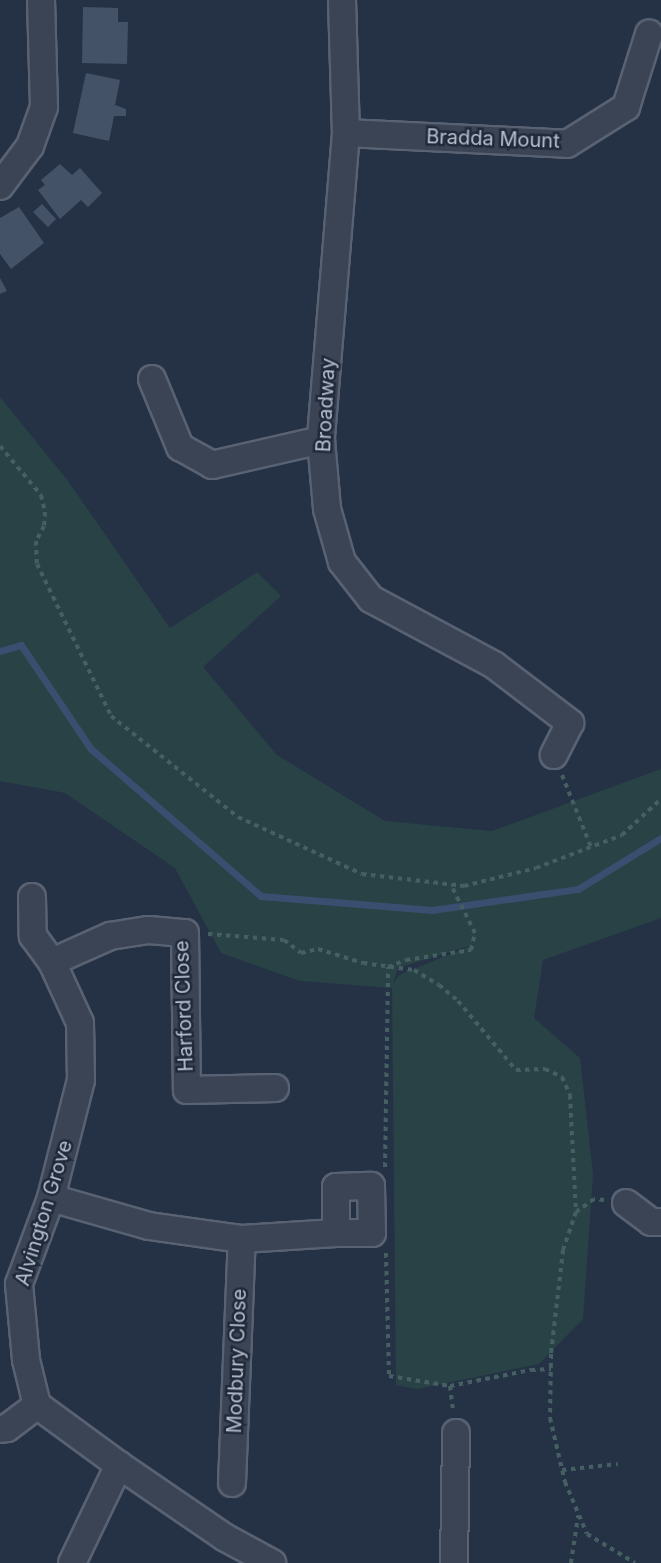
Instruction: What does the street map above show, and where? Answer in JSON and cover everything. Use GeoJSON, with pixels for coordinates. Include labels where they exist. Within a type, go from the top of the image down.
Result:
{"type":"FeatureCollection","features":[{"type":"Feature","properties":{"kind":"street"},"geometry":{"type":"LineString","coordinates":[[0,186],[30,146],[44,107],[41,0]]}},
{"type":"Feature","properties":{"kind":"street","name":"Broadway"},"geometry":{"type":"LineString","coordinates":[[342,0],[346,133],[321,440],[327,509],[342,562],[371,599],[494,665],[570,723],[554,755]]}},
{"type":"Feature","properties":{"kind":"street","name":"Bradda Mount"},"geometry":{"type":"LineString","coordinates":[[346,133],[567,144],[626,107],[649,34]]}},
{"type":"Feature","properties":{"kind":"street"},"geometry":{"type":"LineString","coordinates":[[152,379],[180,447],[212,465],[321,440]]}},
{"type":"Feature","properties":{"kind":"street","name":"Alvington Grove"},"geometry":{"type":"LineString","coordinates":[[32,897],[33,936],[52,962],[80,1023],[81,1080],[51,1198],[19,1284],[26,1360],[37,1405]]}},
{"type":"Feature","properties":{"kind":"street","name":"Harford Close"},"geometry":{"type":"LineString","coordinates":[[52,962],[110,936],[148,930],[185,933],[187,1090],[275,1088]]}},
{"type":"Feature","properties":{"kind":"street"},"geometry":{"type":"LineString","coordinates":[[51,1198],[149,1226],[242,1239],[336,1233]]}},
{"type":"Feature","properties":{"kind":"street"},"geometry":{"type":"LineString","coordinates":[[626,1203],[651,1222],[661,1222]]}},
{"type":"Feature","properties":{"kind":"street","name":"Modbury Close"},"geometry":{"type":"LineString","coordinates":[[232,1483],[242,1239]]}},
{"type":"Feature","properties":{"kind":"street"},"geometry":{"type":"LineString","coordinates":[[0,1428],[7,1428],[37,1405],[224,1537],[272,1563]]}},
{"type":"Feature","properties":{"kind":"street"},"geometry":{"type":"LineString","coordinates":[[454,1563],[456,1433]]}},
{"type":"Feature","properties":{"kind":"street"},"geometry":{"type":"LineString","coordinates":[[72,1563],[119,1465]]}},
{"type":"Feature","properties":{"kind":"path"},"geometry":{"type":"LineString","coordinates":[[0,446],[41,495],[45,512],[44,526],[36,541],[37,564],[111,716],[238,817],[362,874],[464,886],[536,868],[622,835],[661,800]]}},
{"type":"Feature","properties":{"kind":"path"},"geometry":{"type":"LineString","coordinates":[[554,755],[591,847]]}},
{"type":"Feature","properties":{"kind":"path"},"geometry":{"type":"LineString","coordinates":[[387,967],[406,960],[448,956],[471,950],[476,933],[451,885]]}},
{"type":"Feature","properties":{"kind":"path"},"geometry":{"type":"LineString","coordinates":[[185,933],[284,940],[301,953],[318,949],[343,958],[414,970],[439,985],[477,1021],[501,1055],[516,1070],[545,1070],[562,1077],[570,1095],[576,1212],[563,1250],[551,1369],[550,1418],[562,1470],[586,1534],[635,1563]]}},
{"type":"Feature","properties":{"kind":"path"},"geometry":{"type":"LineString","coordinates":[[385,1169],[387,967]]}},
{"type":"Feature","properties":{"kind":"path"},"geometry":{"type":"LineString","coordinates":[[576,1212],[594,1199],[626,1203]]}},
{"type":"Feature","properties":{"kind":"path"},"geometry":{"type":"LineString","coordinates":[[386,1245],[389,1376],[450,1386],[531,1370],[551,1369]]}},
{"type":"Feature","properties":{"kind":"path"},"geometry":{"type":"LineString","coordinates":[[562,1470],[618,1464]]}},
{"type":"Feature","properties":{"kind":"path"},"geometry":{"type":"LineString","coordinates":[[571,1563],[578,1514]]}},
{"type":"Feature","properties":{"kind":"green space"},"geometry":{"type":"Polygon","coordinates":[[[0,397],[68,481],[170,628],[257,572],[281,596],[203,667],[277,755],[385,821],[492,831],[661,769],[661,918],[543,960],[534,1018],[580,1058],[593,1174],[583,1319],[539,1364],[417,1389],[396,1385],[392,988],[300,981],[221,953],[175,868],[65,793],[0,781],[0,397]],[[475,944],[398,968],[393,984],[399,975],[475,944]]]}},
{"type":"Feature","properties":{"kind":"building"},"geometry":{"type":"Polygon","coordinates":[[[83,7],[118,8],[118,22],[128,22],[127,64],[82,63],[83,7]]]}},
{"type":"Feature","properties":{"kind":"building"},"geometry":{"type":"Polygon","coordinates":[[[86,73],[120,80],[115,105],[126,109],[126,116],[114,116],[109,141],[73,133],[86,73]]]}},
{"type":"Feature","properties":{"kind":"building"},"geometry":{"type":"Polygon","coordinates":[[[60,164],[72,175],[80,168],[102,193],[88,207],[81,200],[60,219],[38,190],[45,185],[41,180],[60,164]]]}},
{"type":"Feature","properties":{"kind":"building"},"geometry":{"type":"Polygon","coordinates":[[[42,204],[56,219],[48,227],[33,212],[42,204]]]}},
{"type":"Feature","properties":{"kind":"building"},"geometry":{"type":"Polygon","coordinates":[[[19,207],[44,243],[11,269],[0,254],[0,218],[19,207]]]}},
{"type":"Feature","properties":{"kind":"building"},"geometry":{"type":"Polygon","coordinates":[[[0,278],[7,291],[0,294],[0,278]]]}},
{"type":"Feature","properties":{"kind":"waterway"},"geometry":{"type":"LineString","coordinates":[[0,651],[21,645],[91,749],[261,896],[432,910],[578,889],[661,838]]}}]}
